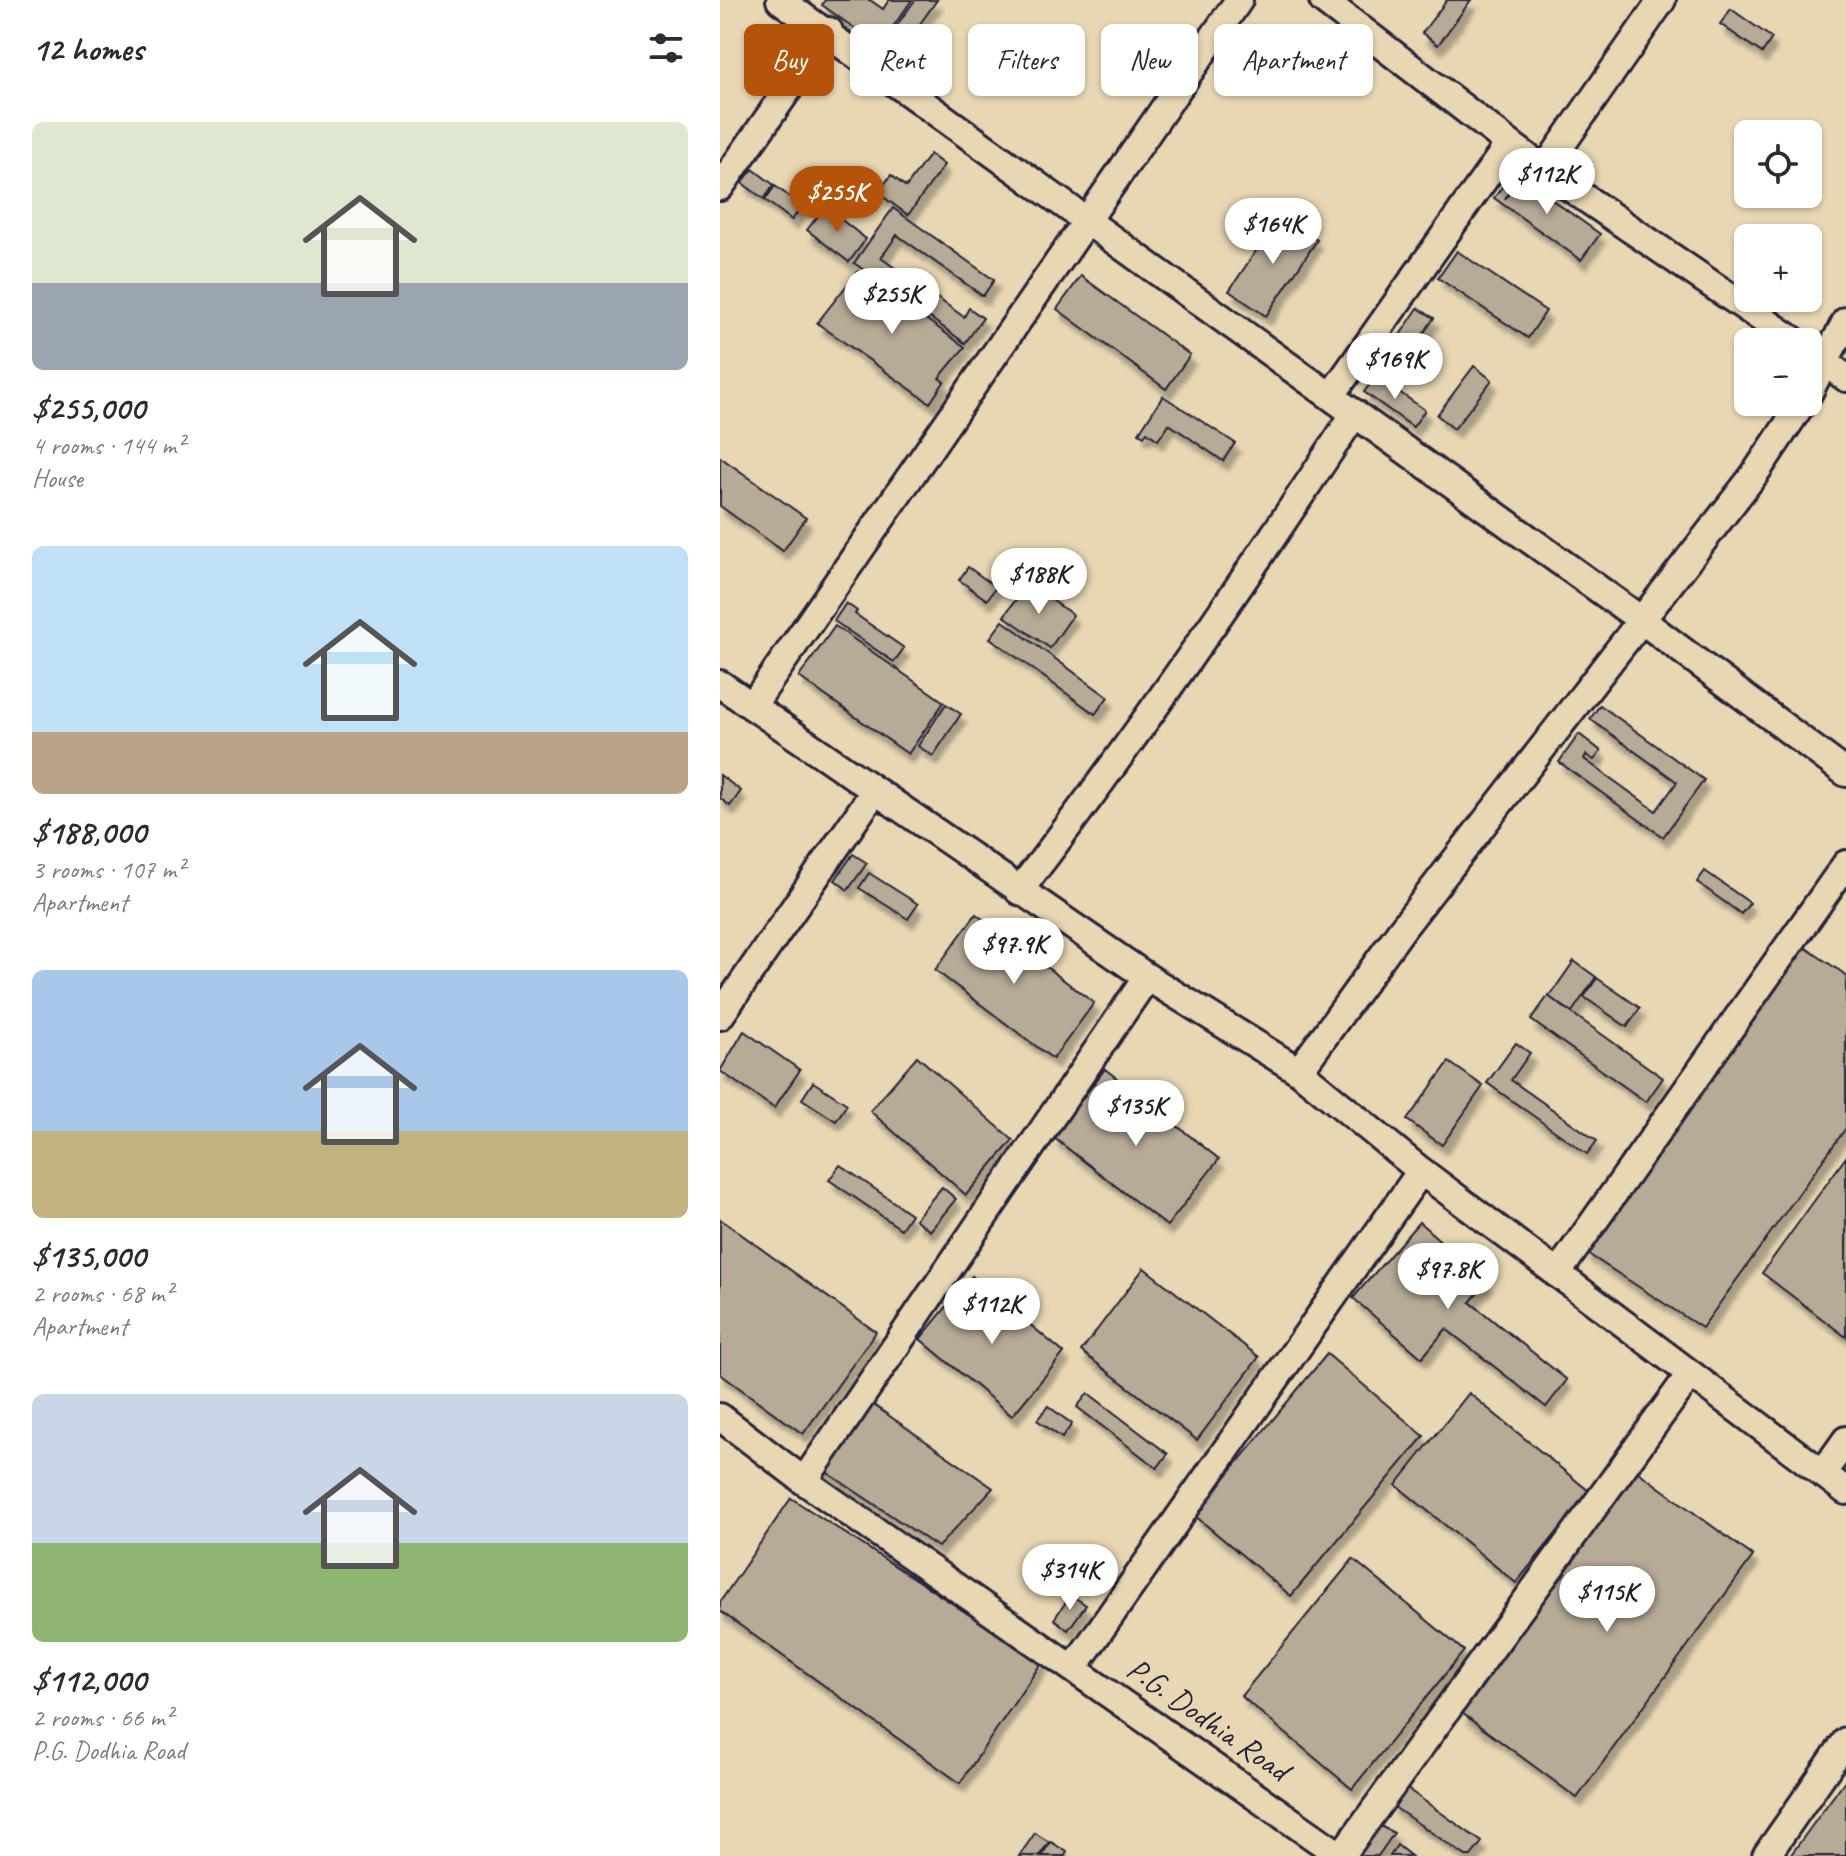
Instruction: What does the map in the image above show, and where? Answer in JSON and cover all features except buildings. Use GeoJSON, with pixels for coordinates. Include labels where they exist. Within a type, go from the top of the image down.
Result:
{"type":"FeatureCollection","features":[{"type":"Feature","properties":{"kind":"street"},"geometry":{"type":"LineString","coordinates":[[752,706],[1239,0]]}},
{"type":"Feature","properties":{"kind":"street"},"geometry":{"type":"LineString","coordinates":[[1323,0],[1544,170],[1775,328]]}},
{"type":"Feature","properties":{"kind":"street"},"geometry":{"type":"LineString","coordinates":[[1544,170],[1662,0]]}},
{"type":"Feature","properties":{"kind":"street"},"geometry":{"type":"LineString","coordinates":[[792,3],[820,24]]}},
{"type":"Feature","properties":{"kind":"street"},"geometry":{"type":"LineString","coordinates":[[834,35],[1640,619],[1846,773]]}},
{"type":"Feature","properties":{"kind":"street"},"geometry":{"type":"LineString","coordinates":[[720,187],[784,96]]}},
{"type":"Feature","properties":{"kind":"street"},"geometry":{"type":"LineString","coordinates":[[1331,396],[1509,144]]}},
{"type":"Feature","properties":{"kind":"street"},"geometry":{"type":"LineString","coordinates":[[1822,348],[1846,321]]}},
{"type":"Feature","properties":{"kind":"street"},"geometry":{"type":"LineString","coordinates":[[1822,360],[1846,378]]}},
{"type":"Feature","properties":{"kind":"street"},"geometry":{"type":"LineString","coordinates":[[1019,891],[1075,819],[1262,555],[1355,413]]}},
{"type":"Feature","properties":{"kind":"street"},"geometry":{"type":"LineString","coordinates":[[1299,1071],[1402,929],[1754,475],[1794,416]]}},
{"type":"Feature","properties":{"kind":"street"},"geometry":{"type":"LineString","coordinates":[[720,684],[1147,977],[1299,1071],[1421,1171],[1689,1376],[1846,1491]]}},
{"type":"Feature","properties":{"kind":"street"},"geometry":{"type":"LineString","coordinates":[[720,1016],[874,792]]}},
{"type":"Feature","properties":{"kind":"street"},"geometry":{"type":"LineString","coordinates":[[1557,1274],[1846,864]]}},
{"type":"Feature","properties":{"kind":"street"},"geometry":{"type":"LineString","coordinates":[[804,1481],[1147,977]]}},
{"type":"Feature","properties":{"kind":"street"},"geometry":{"type":"LineString","coordinates":[[1075,1666],[1421,1171]]}},
{"type":"Feature","properties":{"kind":"street"},"geometry":{"type":"LineString","coordinates":[[1341,1856],[1689,1376]]}},
{"type":"Feature","properties":{"kind":"street","name":"P.G. Dodhia Road"},"geometry":{"type":"LineString","coordinates":[[720,1417],[804,1481],[1075,1666],[1341,1856]]}},
{"type":"Feature","properties":{"kind":"street"},"geometry":{"type":"LineString","coordinates":[[1822,1474],[1846,1440]]}},
{"type":"Feature","properties":{"kind":"street"},"geometry":{"type":"LineString","coordinates":[[1766,1856],[1846,1741]]}}]}
